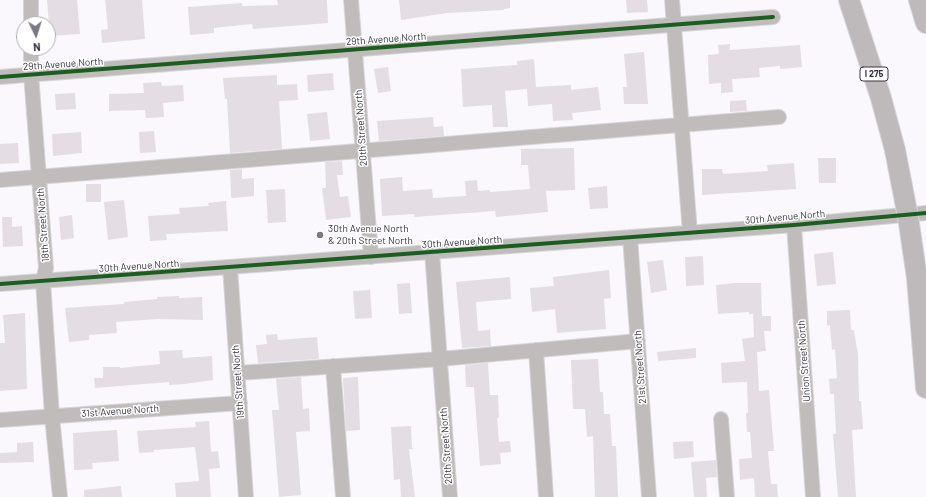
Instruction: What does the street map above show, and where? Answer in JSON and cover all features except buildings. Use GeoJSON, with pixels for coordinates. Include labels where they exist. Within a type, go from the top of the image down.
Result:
{"type":"FeatureCollection","features":[{"type":"Feature","properties":{"kind":"highway","name":"I 275"},"geometry":{"type":"LineString","coordinates":[[849,0],[881,98],[895,150],[908,217],[917,278],[926,388]]}},
{"type":"Feature","properties":{"kind":"highway"},"geometry":{"type":"LineString","coordinates":[[919,0],[926,23]]}},
{"type":"Feature","properties":{"kind":"street"},"geometry":{"type":"LineString","coordinates":[[31,0],[31,16]]}},
{"type":"Feature","properties":{"kind":"street","name":"20th Street North"},"geometry":{"type":"LineString","coordinates":[[352,0],[371,257]]}},
{"type":"Feature","properties":{"kind":"street"},"geometry":{"type":"LineString","coordinates":[[672,0],[690,233]]}},
{"type":"Feature","properties":{"kind":"street","name":"29th Avenue North"},"geometry":{"type":"LineString","coordinates":[[0,77],[674,26],[773,17]]}},
{"type":"Feature","properties":{"kind":"street","name":"18th Street North"},"geometry":{"type":"LineString","coordinates":[[31,56],[31,74],[46,268],[43,281],[52,416],[60,497]]}},
{"type":"Feature","properties":{"kind":"street"},"geometry":{"type":"LineString","coordinates":[[0,180],[779,117]]}},
{"type":"Feature","properties":{"kind":"street","name":"30th Avenue North"},"geometry":{"type":"LineString","coordinates":[[0,284],[690,233],[926,213]]}},
{"type":"Feature","properties":{"kind":"street","name":"Union Street North"},"geometry":{"type":"LineString","coordinates":[[794,225],[814,497]]}},
{"type":"Feature","properties":{"kind":"street","name":"21st Street North"},"geometry":{"type":"LineString","coordinates":[[630,237],[649,497]]}},
{"type":"Feature","properties":{"kind":"street","name":"20th Street North"},"geometry":{"type":"LineString","coordinates":[[432,252],[450,497]]}},
{"type":"Feature","properties":{"kind":"street","name":"19th Street North"},"geometry":{"type":"LineString","coordinates":[[230,267],[246,497]]}},
{"type":"Feature","properties":{"kind":"street"},"geometry":{"type":"LineString","coordinates":[[238,373],[440,359],[638,342]]}},
{"type":"Feature","properties":{"kind":"street"},"geometry":{"type":"LineString","coordinates":[[536,350],[546,497]]}},
{"type":"Feature","properties":{"kind":"street"},"geometry":{"type":"LineString","coordinates":[[333,366],[342,497]]}},
{"type":"Feature","properties":{"kind":"street","name":"31st Avenue North"},"geometry":{"type":"LineString","coordinates":[[0,420],[240,403]]}},
{"type":"Feature","properties":{"kind":"street"},"geometry":{"type":"LineString","coordinates":[[721,419],[727,497]]}},
{"type":"Feature","properties":{"kind":"cycle path"},"geometry":{"type":"LineString","coordinates":[[0,77],[773,17]]}},
{"type":"Feature","properties":{"kind":"cycle path"},"geometry":{"type":"LineString","coordinates":[[0,284],[794,225],[926,213]]}},
{"type":"Feature","properties":{"kind":"place","name":"30th Avenue North & 20th Street North"},"geometry":{"type":"Point","coordinates":[320,235]}}]}
